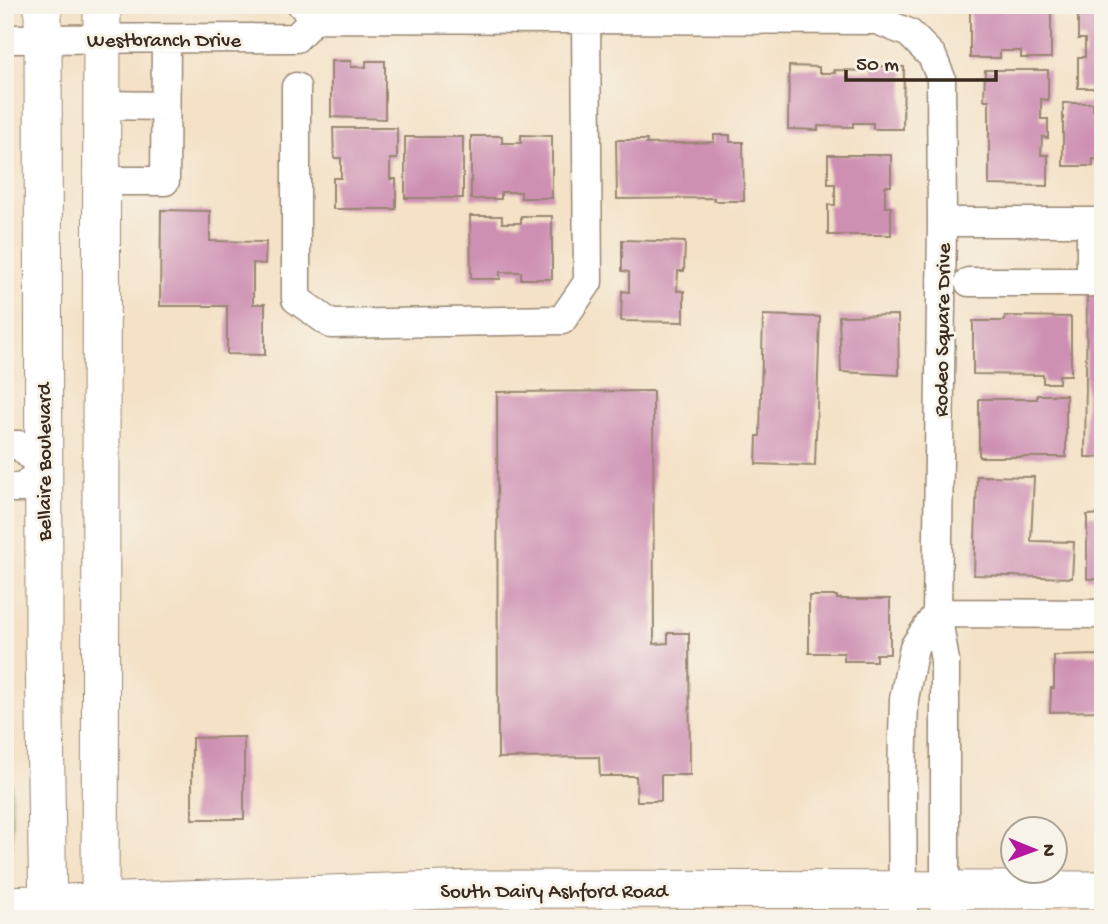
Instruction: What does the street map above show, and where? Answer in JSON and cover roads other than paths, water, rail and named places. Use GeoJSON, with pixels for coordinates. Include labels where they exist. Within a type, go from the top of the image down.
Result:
{"type":"FeatureCollection","features":[{"type":"Feature","properties":{"kind":"main road","name":"Bellaire Boulevard"},"geometry":{"type":"LineString","coordinates":[[43,22],[43,468],[48,911]]}},
{"type":"Feature","properties":{"kind":"main road"},"geometry":{"type":"LineString","coordinates":[[100,910],[102,23]]}},
{"type":"Feature","properties":{"kind":"main road"},"geometry":{"type":"LineString","coordinates":[[43,468],[100,468]]}},
{"type":"Feature","properties":{"kind":"main road","name":"South Dairy Ashford Road"},"geometry":{"type":"LineString","coordinates":[[5,905],[48,911],[100,910],[477,889],[945,904],[1103,890]]}},
{"type":"Feature","properties":{"kind":"street","name":"Westbranch Drive"},"geometry":{"type":"LineString","coordinates":[[5,39],[43,22],[102,23],[166,39],[296,38],[309,12],[772,13],[877,20],[909,33],[927,51]]}},
{"type":"Feature","properties":{"kind":"street"},"geometry":{"type":"LineString","coordinates":[[296,87],[296,299],[331,324],[562,320],[588,282],[575,13]]}},
{"type":"Feature","properties":{"kind":"street"},"geometry":{"type":"LineString","coordinates":[[102,181],[165,181],[166,39]]}},
{"type":"Feature","properties":{"kind":"street","name":"Rodeo Square Drive"},"geometry":{"type":"LineString","coordinates":[[927,51],[932,56],[941,78],[937,613],[945,661],[945,904]]}},
{"type":"Feature","properties":{"kind":"street"},"geometry":{"type":"LineString","coordinates":[[102,105],[165,106]]}},
{"type":"Feature","properties":{"kind":"street"},"geometry":{"type":"LineString","coordinates":[[942,222],[1097,223],[1097,282],[969,282]]}},
{"type":"Feature","properties":{"kind":"street"},"geometry":{"type":"LineString","coordinates":[[5,445],[19,445],[43,468],[23,488],[5,488]]}},
{"type":"Feature","properties":{"kind":"street"},"geometry":{"type":"LineString","coordinates":[[902,904],[904,699],[915,647],[937,613],[1103,614]]}}]}
